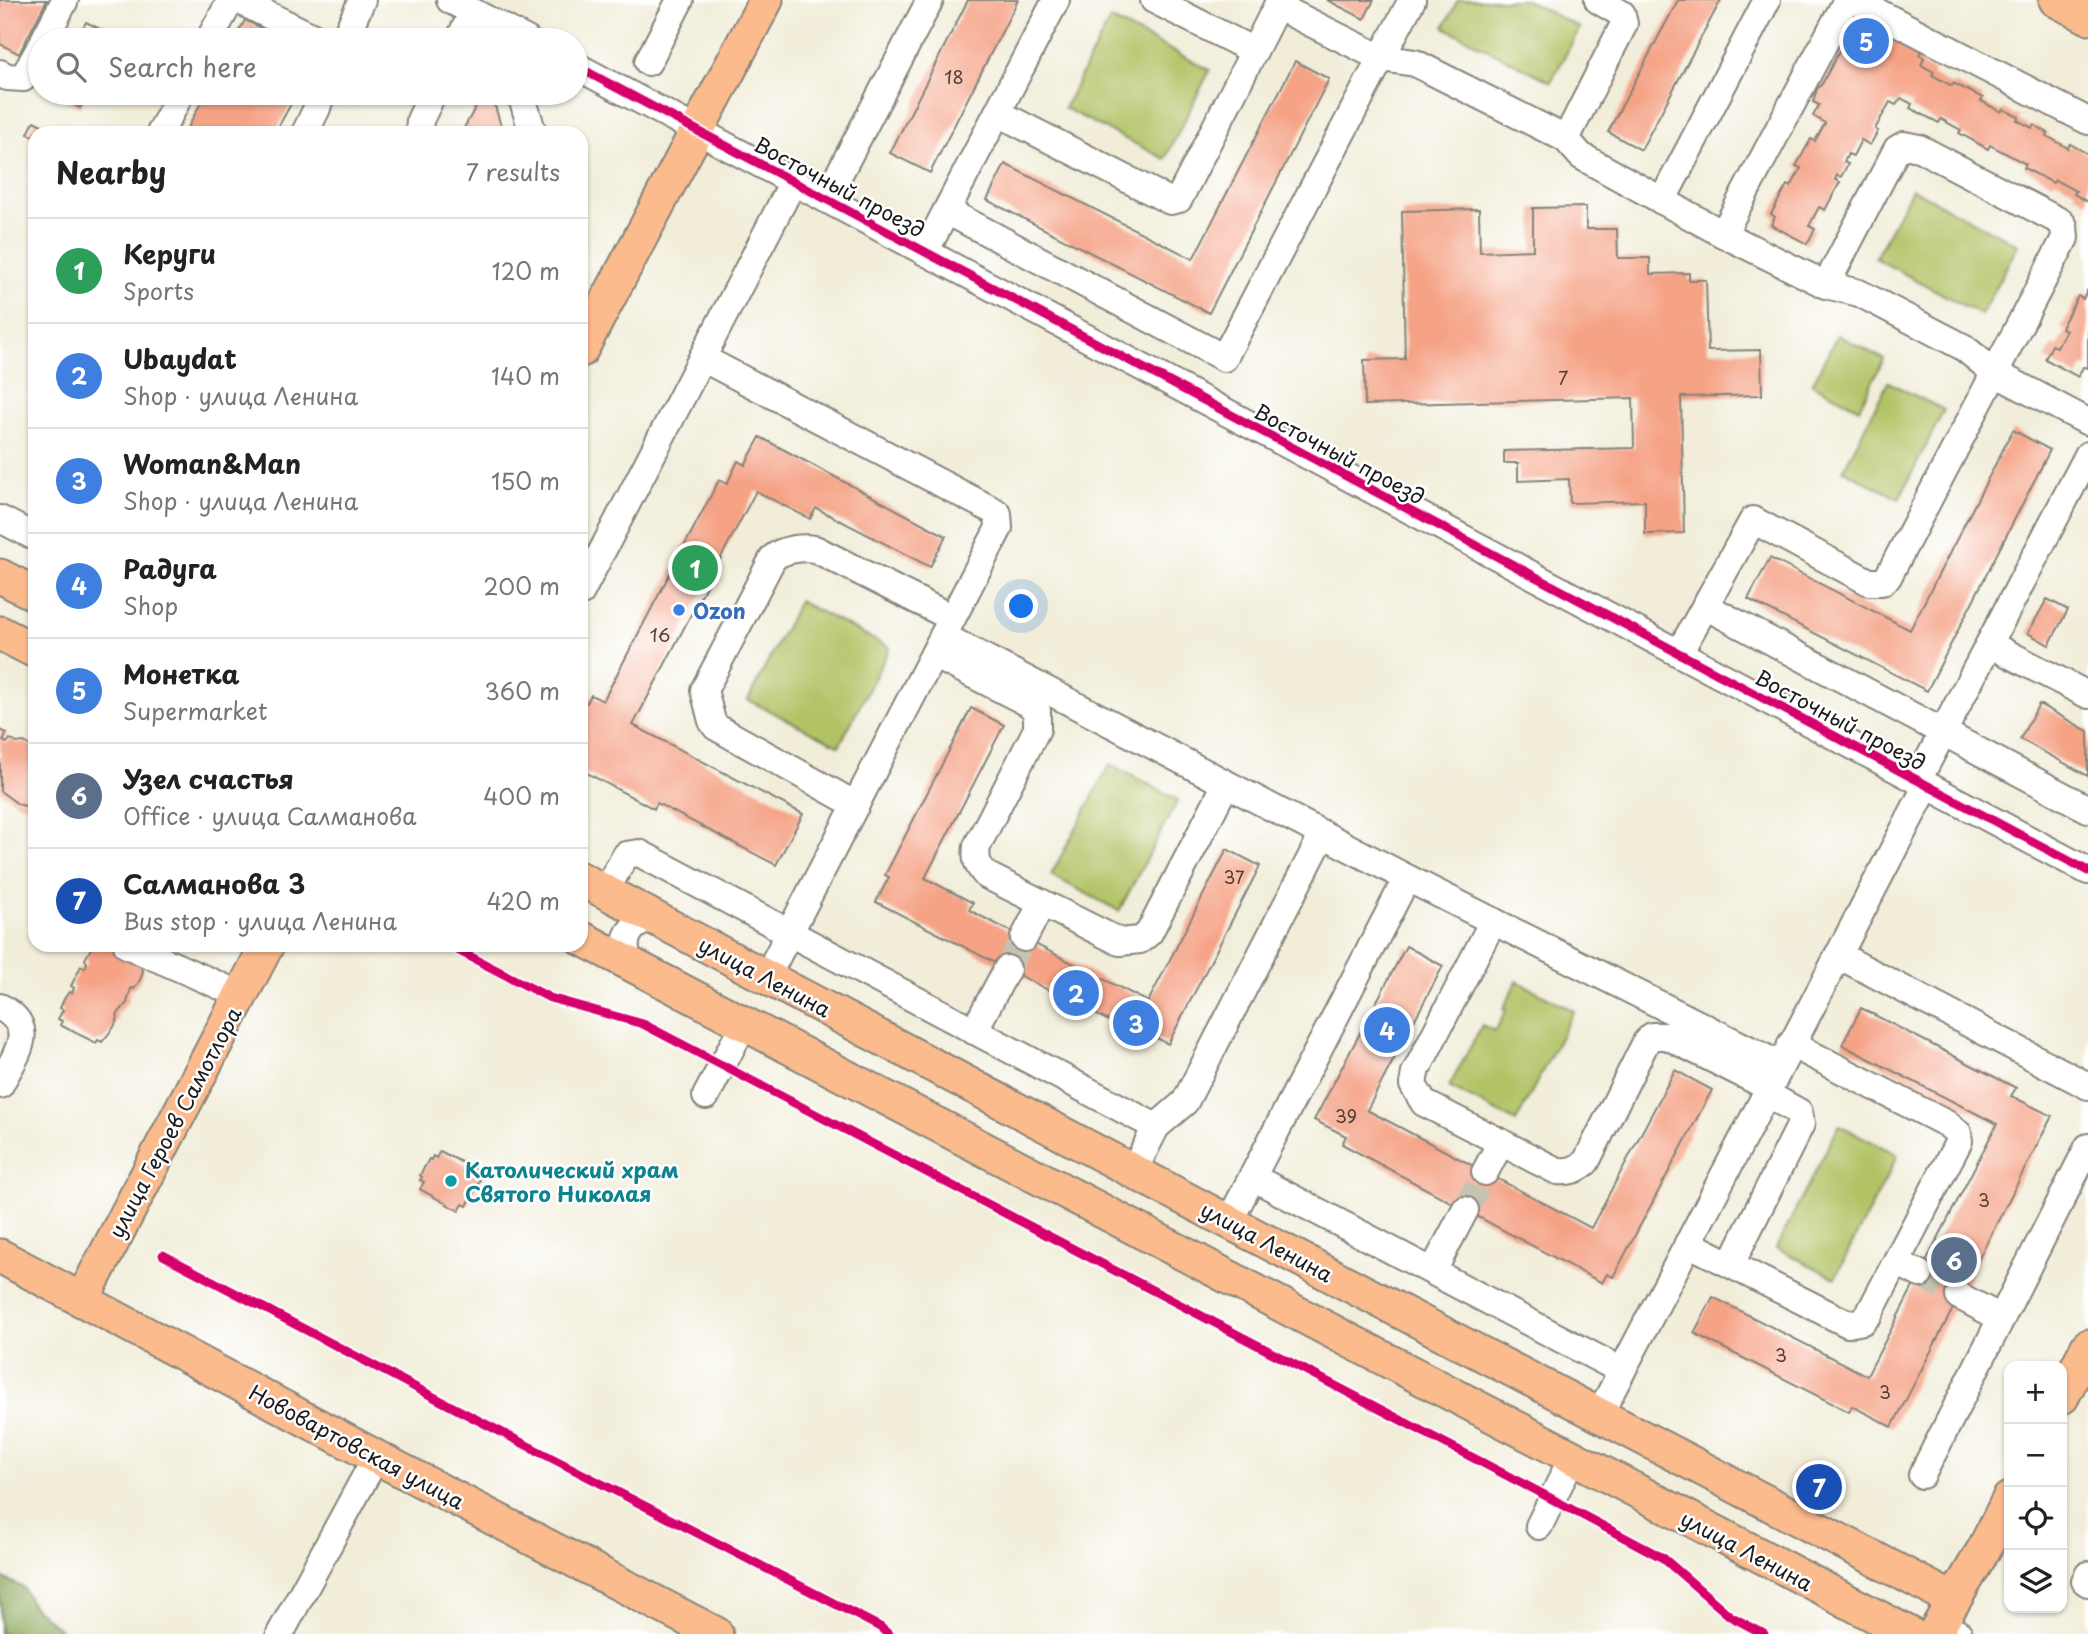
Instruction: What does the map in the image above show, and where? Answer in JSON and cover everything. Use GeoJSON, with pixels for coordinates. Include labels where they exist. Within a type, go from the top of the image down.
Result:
{"type":"FeatureCollection","features":[{"type":"Feature","properties":{"kind":"main road"},"geometry":{"type":"LineString","coordinates":[[588,337],[766,0]]}},
{"type":"Feature","properties":{"kind":"main road"},"geometry":{"type":"LineString","coordinates":[[2056,0],[2088,17]]}},
{"type":"Feature","properties":{"kind":"main road"},"geometry":{"type":"LineString","coordinates":[[0,576],[28,590]]}},
{"type":"Feature","properties":{"kind":"main road"},"geometry":{"type":"LineString","coordinates":[[0,633],[28,647]]}},
{"type":"Feature","properties":{"kind":"main road","name":"улица Ленина"},"geometry":{"type":"LineString","coordinates":[[593,885],[1635,1434],[1939,1625]]}},
{"type":"Feature","properties":{"kind":"main road","name":"улица Ленина"},"geometry":{"type":"LineString","coordinates":[[588,942],[1606,1476],[1939,1625]]}},
{"type":"Feature","properties":{"kind":"main road","name":"улица Героев Самотлора"},"geometry":{"type":"LineString","coordinates":[[82,1300],[263,952]]}},
{"type":"Feature","properties":{"kind":"main road","name":"Нововартовская улица"},"geometry":{"type":"LineString","coordinates":[[0,1256],[376,1457],[716,1634]]}},
{"type":"Feature","properties":{"kind":"main road"},"geometry":{"type":"LineString","coordinates":[[2067,1387],[2088,1346]]}},
{"type":"Feature","properties":{"kind":"main road"},"geometry":{"type":"LineString","coordinates":[[1606,1476],[1629,1479],[1644,1472],[1648,1457],[1635,1434]]}},
{"type":"Feature","properties":{"kind":"main road"},"geometry":{"type":"LineString","coordinates":[[1939,1625],[2004,1508]]}},
{"type":"Feature","properties":{"kind":"street"},"geometry":{"type":"LineString","coordinates":[[50,28],[65,0]]}},
{"type":"Feature","properties":{"kind":"street"},"geometry":{"type":"LineString","coordinates":[[216,28],[231,0]]}},
{"type":"Feature","properties":{"kind":"street"},"geometry":{"type":"LineString","coordinates":[[237,0],[294,28]]}},
{"type":"Feature","properties":{"kind":"street"},"geometry":{"type":"LineString","coordinates":[[349,28],[362,0]]}},
{"type":"Feature","properties":{"kind":"street"},"geometry":{"type":"LineString","coordinates":[[648,62],[680,0]]}},
{"type":"Feature","properties":{"kind":"street"},"geometry":{"type":"LineString","coordinates":[[826,199],[930,0]]}},
{"type":"Feature","properties":{"kind":"street"},"geometry":{"type":"LineString","coordinates":[[925,252],[1056,0]]}},
{"type":"Feature","properties":{"kind":"street"},"geometry":{"type":"LineString","coordinates":[[1154,0],[1254,51]]}},
{"type":"Feature","properties":{"kind":"street"},"geometry":{"type":"LineString","coordinates":[[947,211],[1223,358],[1412,0]]}},
{"type":"Feature","properties":{"kind":"street"},"geometry":{"type":"LineString","coordinates":[[1566,139],[1624,24],[1622,14],[1598,0]]}},
{"type":"Feature","properties":{"kind":"street"},"geometry":{"type":"LineString","coordinates":[[1662,201],[1767,0]]}},
{"type":"Feature","properties":{"kind":"street"},"geometry":{"type":"LineString","coordinates":[[1723,234],[1847,0]]}},
{"type":"Feature","properties":{"kind":"street"},"geometry":{"type":"LineString","coordinates":[[1854,0],[2088,121]]}},
{"type":"Feature","properties":{"kind":"street"},"geometry":{"type":"LineString","coordinates":[[998,113],[1170,201],[1179,199],[1279,3],[1381,58],[1415,62],[1566,139],[1581,156],[1662,201],[1826,285],[1859,293],[1963,347],[1994,373],[2088,422]]}},
{"type":"Feature","properties":{"kind":"street"},"geometry":{"type":"LineString","coordinates":[[460,28],[461,6],[504,28]]}},
{"type":"Feature","properties":{"kind":"street"},"geometry":{"type":"LineString","coordinates":[[0,73],[7,77],[23,78],[28,69]]}},
{"type":"Feature","properties":{"kind":"street","name":"Восточный проезд"},"geometry":{"type":"LineString","coordinates":[[588,72],[2088,871]]}},
{"type":"Feature","properties":{"kind":"street"},"geometry":{"type":"LineString","coordinates":[[164,126],[175,105]]}},
{"type":"Feature","properties":{"kind":"street"},"geometry":{"type":"LineString","coordinates":[[308,126],[318,105]]}},
{"type":"Feature","properties":{"kind":"street"},"geometry":{"type":"LineString","coordinates":[[420,126],[427,105]]}},
{"type":"Feature","properties":{"kind":"street"},"geometry":{"type":"LineString","coordinates":[[524,105],[531,126]]}},
{"type":"Feature","properties":{"kind":"street"},"geometry":{"type":"LineString","coordinates":[[1678,653],[1753,520],[1869,582],[1882,582],[1888,577],[2065,237],[2064,226],[1942,160],[1911,145],[1904,145],[1897,149],[1826,285]]}},
{"type":"Feature","properties":{"kind":"street"},"geometry":{"type":"LineString","coordinates":[[588,578],[793,181]]}},
{"type":"Feature","properties":{"kind":"street"},"geometry":{"type":"LineString","coordinates":[[702,358],[998,514],[999,528],[767,976]]}},
{"type":"Feature","properties":{"kind":"street"},"geometry":{"type":"LineString","coordinates":[[1599,1415],[1838,955],[1923,783],[1943,733],[2086,465]]}},
{"type":"Feature","properties":{"kind":"street"},"geometry":{"type":"LineString","coordinates":[[0,519],[28,533]]}},
{"type":"Feature","properties":{"kind":"street"},"geometry":{"type":"LineString","coordinates":[[856,805],[716,727],[708,709],[704,690],[773,558],[779,553],[814,549],[943,636],[1037,711],[1037,729],[977,846],[975,858],[986,875],[1120,942],[1140,940],[1149,933],[1226,784]]}},
{"type":"Feature","properties":{"kind":"street"},"geometry":{"type":"LineString","coordinates":[[1705,606],[2088,809]]}},
{"type":"Feature","properties":{"kind":"street"},"geometry":{"type":"LineString","coordinates":[[943,636],[1493,921],[1776,1072],[1799,1112],[1801,1124],[1731,1264]]}},
{"type":"Feature","properties":{"kind":"street"},"geometry":{"type":"LineString","coordinates":[[1989,644],[2088,695]]}},
{"type":"Feature","properties":{"kind":"street"},"geometry":{"type":"LineString","coordinates":[[1134,1170],[1156,1127],[1185,1102],[1323,834]]}},
{"type":"Feature","properties":{"kind":"street"},"geometry":{"type":"LineString","coordinates":[[593,885],[626,855],[639,853],[1156,1127]]}},
{"type":"Feature","properties":{"kind":"street"},"geometry":{"type":"LineString","coordinates":[[1229,1222],[1407,878]]}},
{"type":"Feature","properties":{"kind":"street"},"geometry":{"type":"LineString","coordinates":[[1024,938],[1042,903]]}},
{"type":"Feature","properties":{"kind":"street"},"geometry":{"type":"LineString","coordinates":[[632,965],[626,948],[629,932],[640,922],[658,919]]}},
{"type":"Feature","properties":{"kind":"street"},"geometry":{"type":"LineString","coordinates":[[1493,921],[1415,1073],[1413,1085],[1424,1103],[1557,1171],[1577,1169],[1586,1162],[1646,1042],[1652,1036],[1659,1035],[1947,1124],[1958,1133],[1959,1141],[1908,1268],[1863,1321],[1848,1324],[1688,1242]]}},
{"type":"Feature","properties":{"kind":"street"},"geometry":{"type":"LineString","coordinates":[[143,952],[241,995]]}},
{"type":"Feature","properties":{"kind":"street"},"geometry":{"type":"LineString","coordinates":[[1838,955],[2088,1086]]}},
{"type":"Feature","properties":{"kind":"street"},"geometry":{"type":"LineString","coordinates":[[974,1031],[1007,969]]}},
{"type":"Feature","properties":{"kind":"street"},"geometry":{"type":"LineString","coordinates":[[0,1007],[19,1021],[23,1031],[21,1042],[0,1085]]}},
{"type":"Feature","properties":{"kind":"street"},"geometry":{"type":"LineString","coordinates":[[706,1096],[744,1024]]}},
{"type":"Feature","properties":{"kind":"street"},"geometry":{"type":"LineString","coordinates":[[1485,1172],[1500,1142]]}},
{"type":"Feature","properties":{"kind":"street"},"geometry":{"type":"LineString","coordinates":[[1922,1475],[2088,1147]]}},
{"type":"Feature","properties":{"kind":"street"},"geometry":{"type":"LineString","coordinates":[[1252,1177],[1622,1371]]}},
{"type":"Feature","properties":{"kind":"street"},"geometry":{"type":"LineString","coordinates":[[1433,1271],[1465,1210]]}},
{"type":"Feature","properties":{"kind":"street"},"geometry":{"type":"LineString","coordinates":[[1959,1296],[2001,1318]]}},
{"type":"Feature","properties":{"kind":"street"},"geometry":{"type":"LineString","coordinates":[[280,1634],[376,1457]]}},
{"type":"Feature","properties":{"kind":"street"},"geometry":{"type":"LineString","coordinates":[[1539,1526],[1572,1458]]}},
{"type":"Feature","properties":{"kind":"street"},"geometry":{"type":"LineString","coordinates":[[2088,1575],[2085,1581],[2088,1583]]}},
{"type":"Feature","properties":{"kind":"green space"},"geometry":{"type":"Polygon","coordinates":[[[1458,0],[1526,0],[1580,28],[1551,82],[1444,27],[1458,0]]]}},
{"type":"Feature","properties":{"kind":"green space"},"geometry":{"type":"Polygon","coordinates":[[[1110,19],[1210,70],[1165,159],[1064,108],[1110,19]]]}},
{"type":"Feature","properties":{"kind":"green space"},"geometry":{"type":"Polygon","coordinates":[[[1912,189],[2018,245],[1981,315],[1875,258],[1912,189]]]}},
{"type":"Feature","properties":{"kind":"green space"},"geometry":{"type":"Polygon","coordinates":[[[1837,335],[1884,359],[1859,408],[1812,384],[1837,335]]]}},
{"type":"Feature","properties":{"kind":"green space"},"geometry":{"type":"Polygon","coordinates":[[[1888,382],[1944,410],[1899,499],[1843,470],[1888,382]]]}},
{"type":"Feature","properties":{"kind":"green space"},"geometry":{"type":"Polygon","coordinates":[[[799,601],[890,648],[839,746],[748,700],[799,601]]]}},
{"type":"Feature","properties":{"kind":"green space"},"geometry":{"type":"Polygon","coordinates":[[[1110,764],[1178,800],[1119,911],[1051,875],[1110,764]]]}},
{"type":"Feature","properties":{"kind":"green space"},"geometry":{"type":"Polygon","coordinates":[[[1517,981],[1574,1011],[1516,1122],[1449,1087],[1482,1025],[1495,1031],[1517,981]]]}},
{"type":"Feature","properties":{"kind":"green space"},"geometry":{"type":"Polygon","coordinates":[[[1839,1125],[1898,1155],[1835,1278],[1776,1248],[1839,1125]]]}},
{"type":"Feature","properties":{"kind":"green space"},"geometry":{"type":"Polygon","coordinates":[[[0,1576],[24,1588],[32,1606],[60,1629],[57,1634],[0,1634],[0,1576]]]}},
{"type":"Feature","properties":{"kind":"building"},"geometry":{"type":"Polygon","coordinates":[[[0,0],[47,0],[32,28],[28,28],[28,37],[19,54],[0,44],[0,0]]]}},
{"type":"Feature","properties":{"kind":"building"},"geometry":{"type":"Polygon","coordinates":[[[968,0],[1018,0],[930,173],[890,153],[968,0]]]}},
{"type":"Feature","properties":{"kind":"building"},"geometry":{"type":"Polygon","coordinates":[[[1327,0],[1374,0],[1364,19],[1327,0]]]}},
{"type":"Feature","properties":{"kind":"building"},"geometry":{"type":"Polygon","coordinates":[[[1678,0],[1721,0],[1641,150],[1608,132],[1678,0]]]}},
{"type":"Feature","properties":{"kind":"building"},"geometry":{"type":"Polygon","coordinates":[[[1859,16],[1923,49],[1919,55],[1924,58],[1921,65],[1934,72],[1932,75],[1983,98],[1981,101],[2001,112],[2003,109],[2019,117],[2017,120],[2032,128],[2034,125],[2068,148],[2070,144],[2088,154],[2088,202],[2074,194],[2076,191],[2024,168],[2026,164],[1990,145],[1988,149],[1959,133],[1961,130],[1941,119],[1939,123],[1910,108],[1912,104],[1901,98],[1896,105],[1890,102],[1875,129],[1878,131],[1870,145],[1861,140],[1853,156],[1848,154],[1844,162],[1848,164],[1841,177],[1837,175],[1835,179],[1840,182],[1825,210],[1819,207],[1809,226],[1815,229],[1807,244],[1771,225],[1775,217],[1771,214],[1787,185],[1791,187],[1801,168],[1796,166],[1811,139],[1815,141],[1825,123],[1813,116],[1819,105],[1813,102],[1817,89],[1852,27],[1854,18],[1859,16]]]}},
{"type":"Feature","properties":{"kind":"building"},"geometry":{"type":"Polygon","coordinates":[[[245,20],[261,28],[241,28],[245,20]]]}},
{"type":"Feature","properties":{"kind":"building"},"geometry":{"type":"Polygon","coordinates":[[[86,22],[98,28],[83,28],[86,22]]]}},
{"type":"Feature","properties":{"kind":"building"},"geometry":{"type":"Polygon","coordinates":[[[1295,61],[1329,79],[1209,313],[987,200],[1005,164],[1193,259],[1295,61]]]}},
{"type":"Feature","properties":{"kind":"building"},"geometry":{"type":"Polygon","coordinates":[[[200,105],[290,105],[279,126],[189,126],[200,105]]]}},
{"type":"Feature","properties":{"kind":"building"},"geometry":{"type":"Polygon","coordinates":[[[477,105],[495,106],[501,126],[465,126],[477,105]]]}},
{"type":"Feature","properties":{"kind":"building"},"geometry":{"type":"Polygon","coordinates":[[[1586,207],[1586,229],[1617,229],[1618,258],[1650,258],[1650,274],[1689,273],[1689,280],[1706,280],[1708,351],[1761,350],[1762,395],[1681,397],[1684,533],[1645,534],[1645,501],[1570,503],[1569,479],[1518,481],[1518,463],[1504,463],[1504,451],[1634,448],[1633,398],[1365,405],[1364,360],[1405,359],[1402,211],[1479,209],[1480,252],[1533,250],[1533,208],[1586,207]]]}},
{"type":"Feature","properties":{"kind":"building"},"geometry":{"type":"Polygon","coordinates":[[[2088,289],[2088,368],[2083,367],[2078,377],[2045,359],[2052,345],[2057,347],[2066,330],[2061,328],[2078,296],[2083,299],[2088,289]]]}},
{"type":"Feature","properties":{"kind":"building"},"geometry":{"type":"Polygon","coordinates":[[[2013,430],[2050,450],[1927,691],[1748,599],[1770,558],[1910,630],[2013,430]]]}},
{"type":"Feature","properties":{"kind":"building"},"geometry":{"type":"Polygon","coordinates":[[[760,437],[946,536],[930,567],[816,508],[810,519],[756,491],[633,725],[803,814],[776,865],[657,803],[654,809],[588,774],[588,701],[591,695],[603,701],[719,480],[727,484],[738,461],[745,465],[760,437]]]}},
{"type":"Feature","properties":{"kind":"building"},"geometry":{"type":"Polygon","coordinates":[[[2047,599],[2068,610],[2049,645],[2028,633],[2047,599]]]}},
{"type":"Feature","properties":{"kind":"building"},"geometry":{"type":"Polygon","coordinates":[[[2039,704],[2088,731],[2088,776],[2020,739],[2039,704]]]}},
{"type":"Feature","properties":{"kind":"building"},"geometry":{"type":"Polygon","coordinates":[[[971,708],[1004,725],[925,878],[973,903],[969,910],[1148,1002],[1227,849],[1260,866],[1168,1044],[1153,1036],[1151,1040],[1143,1036],[1142,1038],[876,902],[889,877],[885,875],[971,708]]]}},
{"type":"Feature","properties":{"kind":"building"},"geometry":{"type":"Polygon","coordinates":[[[0,730],[7,733],[3,741],[7,743],[10,739],[28,744],[28,807],[18,804],[0,791],[0,730]]]}},
{"type":"Feature","properties":{"kind":"building"},"geometry":{"type":"Polygon","coordinates":[[[1406,946],[1443,966],[1367,1110],[1591,1228],[1675,1070],[1712,1090],[1613,1277],[1607,1274],[1602,1283],[1342,1144],[1346,1136],[1314,1120],[1406,946]]]}},
{"type":"Feature","properties":{"kind":"building"},"geometry":{"type":"Polygon","coordinates":[[[89,952],[140,952],[146,960],[141,969],[143,971],[140,980],[134,989],[131,988],[127,1003],[102,1042],[98,1040],[96,1043],[60,1025],[62,1021],[58,1019],[63,1010],[60,1008],[69,992],[72,993],[74,988],[71,986],[81,966],[85,968],[85,959],[89,952]]]}},
{"type":"Feature","properties":{"kind":"building"},"geometry":{"type":"Polygon","coordinates":[[[1861,1008],[2016,1088],[2011,1096],[2052,1116],[1892,1427],[1852,1406],[1849,1412],[1694,1333],[1713,1297],[1867,1376],[1997,1124],[1842,1045],[1861,1008]]]}},
{"type":"Feature","properties":{"kind":"building","name":"Католический храм Святого Николая"},"geometry":{"type":"Polygon","coordinates":[[[440,1151],[480,1172],[477,1178],[480,1180],[467,1206],[463,1204],[459,1211],[420,1189],[424,1182],[420,1180],[420,1175],[429,1159],[433,1156],[436,1158],[440,1151]]]}},
{"type":"Feature","properties":{"kind":"tunnel"},"geometry":{"type":"LineString","coordinates":[[1007,969],[1024,938]]}},
{"type":"Feature","properties":{"kind":"tunnel"},"geometry":{"type":"LineString","coordinates":[[1465,1210],[1485,1172]]}},
{"type":"Feature","properties":{"kind":"tunnel"},"geometry":{"type":"LineString","coordinates":[[1920,1274],[1959,1296]]}},
{"type":"Feature","properties":{"kind":"cycle path"},"geometry":{"type":"LineString","coordinates":[[588,72],[2088,871]]}},
{"type":"Feature","properties":{"kind":"cycle path"},"geometry":{"type":"LineString","coordinates":[[461,952],[550,998],[643,1024],[1552,1499],[1663,1558],[1730,1616],[1764,1634]]}},
{"type":"Feature","properties":{"kind":"cycle path"},"geometry":{"type":"LineString","coordinates":[[163,1255],[880,1627],[888,1634]]}},
{"type":"Feature","properties":{"kind":"place","name":"Монетка"},"geometry":{"type":"Point","coordinates":[1866,41]}},
{"type":"Feature","properties":{"kind":"place","name":"Керуги"},"geometry":{"type":"Point","coordinates":[695,568]}},
{"type":"Feature","properties":{"kind":"place","name":"Ozon"},"geometry":{"type":"Point","coordinates":[679,610]}},
{"type":"Feature","properties":{"kind":"place","name":"Ubaydat"},"geometry":{"type":"Point","coordinates":[1076,993]}},
{"type":"Feature","properties":{"kind":"place","name":"Woman&Man"},"geometry":{"type":"Point","coordinates":[1136,1023]}},
{"type":"Feature","properties":{"kind":"place","name":"Радуга"},"geometry":{"type":"Point","coordinates":[1387,1030]}},
{"type":"Feature","properties":{"kind":"place","name":"Католический храм Святого Николая"},"geometry":{"type":"Point","coordinates":[451,1181]}},
{"type":"Feature","properties":{"kind":"place","name":"Узел счастья"},"geometry":{"type":"Point","coordinates":[1954,1260]}},
{"type":"Feature","properties":{"kind":"place","name":"Салманова 3"},"geometry":{"type":"Point","coordinates":[1819,1487]}}]}
